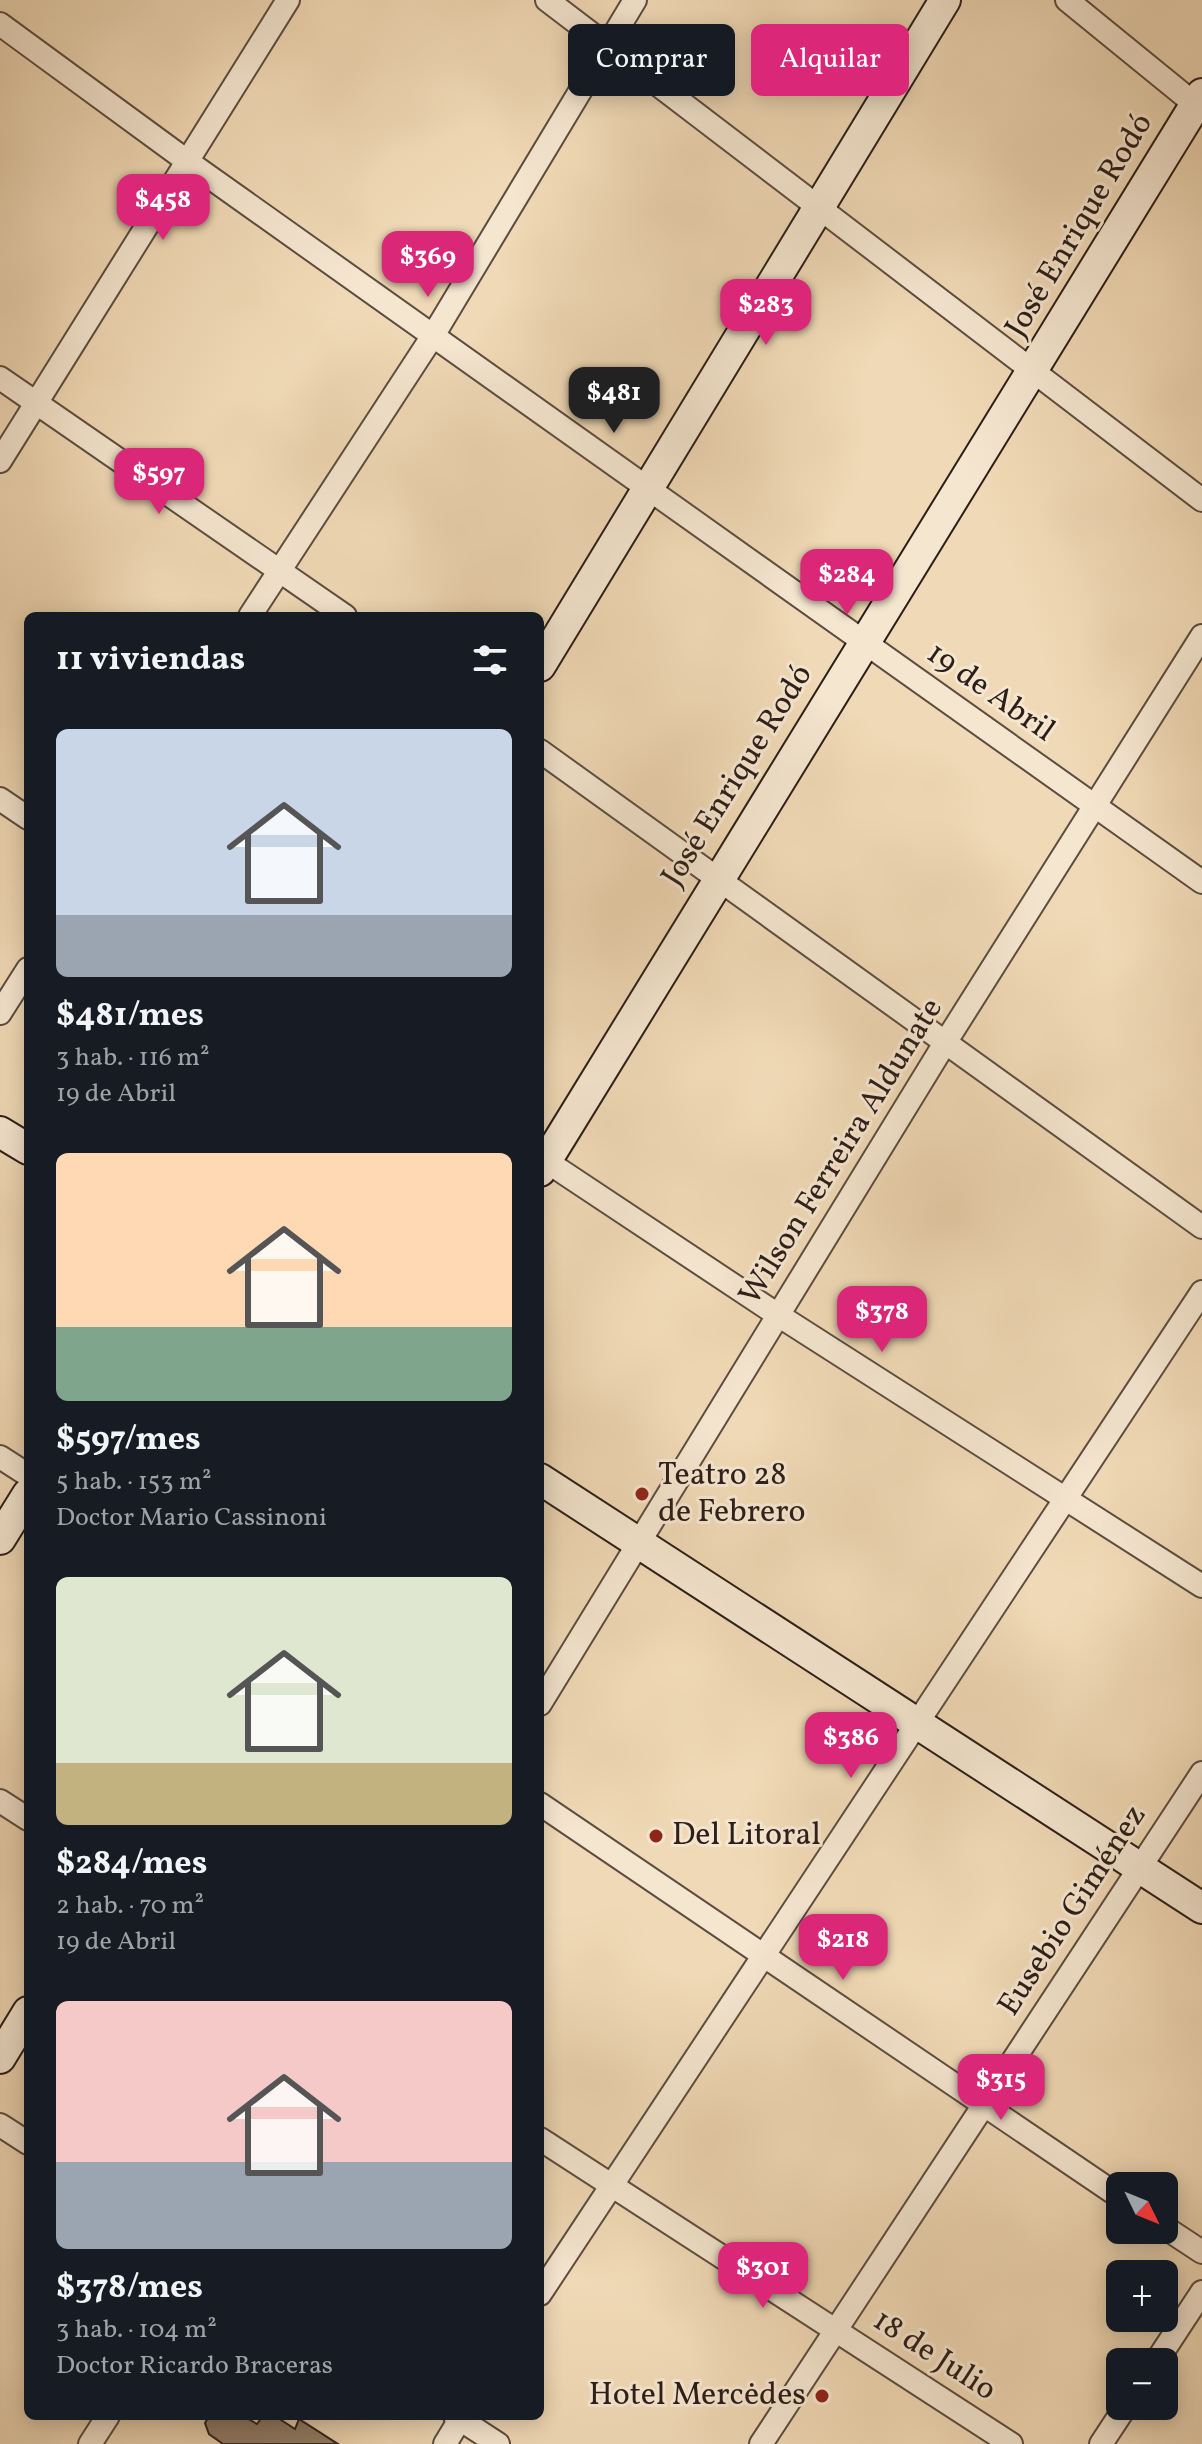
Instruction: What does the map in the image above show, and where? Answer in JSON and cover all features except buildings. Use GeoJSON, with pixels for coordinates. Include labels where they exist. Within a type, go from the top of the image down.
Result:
{"type":"FeatureCollection","features":[{"type":"Feature","properties":{"kind":"street"},"geometry":{"type":"LineString","coordinates":[[0,461],[288,0]]}},
{"type":"Feature","properties":{"kind":"street"},"geometry":{"type":"LineString","coordinates":[[547,0],[578,24]]}},
{"type":"Feature","properties":{"kind":"street"},"geometry":{"type":"LineString","coordinates":[[620,24],[635,0]]}},
{"type":"Feature","properties":{"kind":"street"},"geometry":{"type":"LineString","coordinates":[[544,659],[945,0]]}},
{"type":"Feature","properties":{"kind":"street"},"geometry":{"type":"LineString","coordinates":[[1067,0],[1200,103]]}},
{"type":"Feature","properties":{"kind":"street","name":"19 de Abril"},"geometry":{"type":"LineString","coordinates":[[0,24],[187,161],[1202,882]]}},
{"type":"Feature","properties":{"kind":"street"},"geometry":{"type":"LineString","coordinates":[[253,612],[434,334],[576,96]]}},
{"type":"Feature","properties":{"kind":"street"},"geometry":{"type":"LineString","coordinates":[[671,96],[1202,500]]}},
{"type":"Feature","properties":{"kind":"street","name":"José Enrique Rodó"},"geometry":{"type":"LineString","coordinates":[[544,1160],[1200,103]]}},
{"type":"Feature","properties":{"kind":"street"},"geometry":{"type":"LineString","coordinates":[[0,378],[339,612]]}},
{"type":"Feature","properties":{"kind":"street","name":"Wilson Ferreira Aldunate"},"geometry":{"type":"LineString","coordinates":[[544,1698],[945,1043],[1202,636]]}},
{"type":"Feature","properties":{"kind":"street"},"geometry":{"type":"LineString","coordinates":[[544,754],[1202,1227]]}},
{"type":"Feature","properties":{"kind":"street"},"geometry":{"type":"LineString","coordinates":[[0,799],[24,815]]}},
{"type":"Feature","properties":{"kind":"street"},"geometry":{"type":"LineString","coordinates":[[0,1013],[24,975]]}},
{"type":"Feature","properties":{"kind":"street"},"geometry":{"type":"LineString","coordinates":[[0,1132],[24,1147]]}},
{"type":"Feature","properties":{"kind":"street"},"geometry":{"type":"LineString","coordinates":[[544,1164],[1202,1586]]}},
{"type":"Feature","properties":{"kind":"street"},"geometry":{"type":"LineString","coordinates":[[544,2288],[1202,1292]]}},
{"type":"Feature","properties":{"kind":"street"},"geometry":{"type":"LineString","coordinates":[[0,1457],[24,1472]]}},
{"type":"Feature","properties":{"kind":"street"},"geometry":{"type":"LineString","coordinates":[[544,1482],[1202,1908]]}},
{"type":"Feature","properties":{"kind":"street"},"geometry":{"type":"LineString","coordinates":[[0,1539],[24,1500]]}},
{"type":"Feature","properties":{"kind":"street","name":"Eusebio Giménez"},"geometry":{"type":"LineString","coordinates":[[761,2444],[1202,1773]]}},
{"type":"Feature","properties":{"kind":"street"},"geometry":{"type":"LineString","coordinates":[[0,1801],[24,1816]]}},
{"type":"Feature","properties":{"kind":"street"},"geometry":{"type":"LineString","coordinates":[[544,1807],[1106,2188]]}},
{"type":"Feature","properties":{"kind":"street"},"geometry":{"type":"LineString","coordinates":[[0,2058],[24,2019]]}},
{"type":"Feature","properties":{"kind":"street"},"geometry":{"type":"LineString","coordinates":[[0,2125],[24,2140]]}},
{"type":"Feature","properties":{"kind":"street","name":"18 de Julio"},"geometry":{"type":"LineString","coordinates":[[544,2142],[1011,2444]]}},
{"type":"Feature","properties":{"kind":"street"},"geometry":{"type":"LineString","coordinates":[[1178,2236],[1202,2252]]}},
{"type":"Feature","properties":{"kind":"street"},"geometry":{"type":"LineString","coordinates":[[1165,2348],[1202,2292]]}},
{"type":"Feature","properties":{"kind":"street"},"geometry":{"type":"LineString","coordinates":[[90,2444],[105,2420]]}},
{"type":"Feature","properties":{"kind":"street"},"geometry":{"type":"LineString","coordinates":[[445,2444],[457,2420]]}},
{"type":"Feature","properties":{"kind":"street"},"geometry":{"type":"LineString","coordinates":[[464,2420],[498,2443]]}},
{"type":"Feature","properties":{"kind":"street"},"geometry":{"type":"LineString","coordinates":[[1101,2444],[1117,2420]]}},
{"type":"Feature","properties":{"kind":"street"},"geometry":{"type":"LineString","coordinates":[[473,2444],[498,2443]]}},
{"type":"Feature","properties":{"kind":"place","name":"Teatro 28 de Febrero"},"geometry":{"type":"Point","coordinates":[642,1494]}},
{"type":"Feature","properties":{"kind":"place","name":"Del Litoral"},"geometry":{"type":"Point","coordinates":[656,1836]}},
{"type":"Feature","properties":{"kind":"place","name":"Hotel Mercėdes"},"geometry":{"type":"Point","coordinates":[822,2396]}}]}
